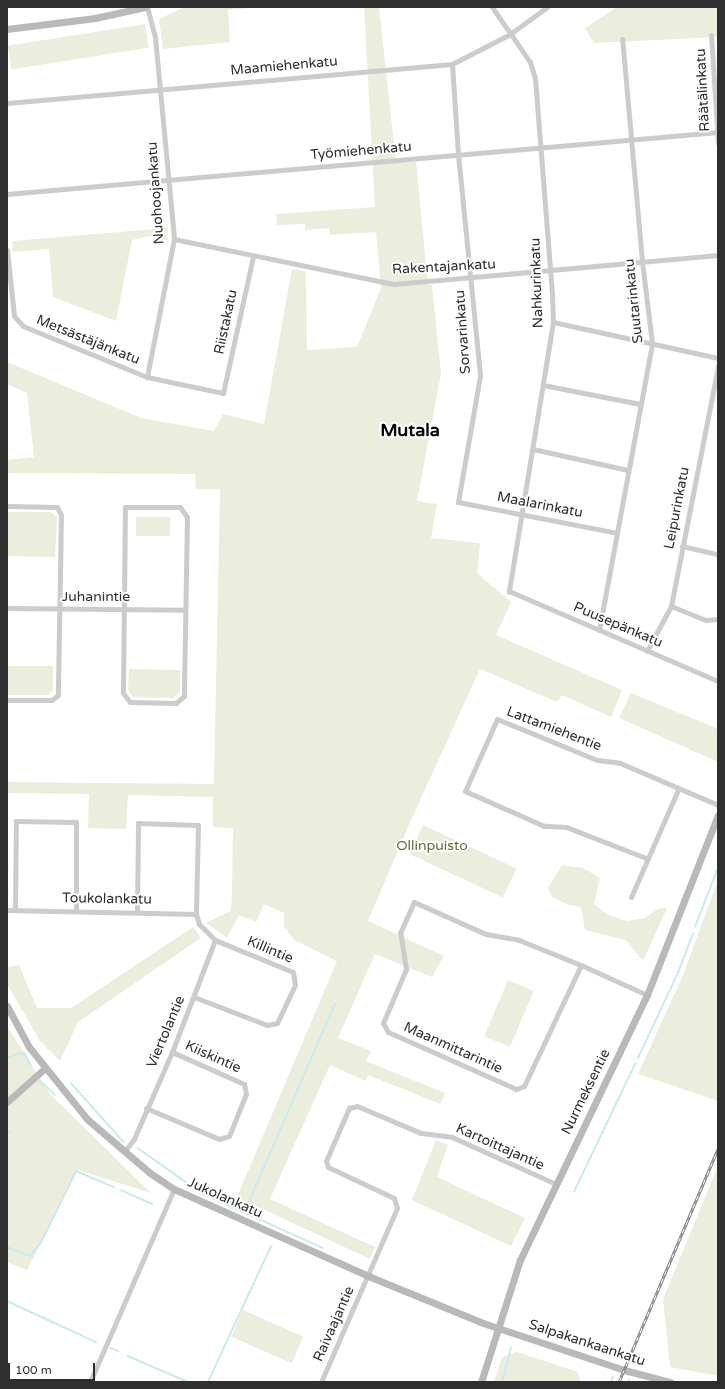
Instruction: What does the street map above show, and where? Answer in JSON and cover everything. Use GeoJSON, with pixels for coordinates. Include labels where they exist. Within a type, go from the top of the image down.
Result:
{"type":"FeatureCollection","features":[{"type":"Feature","properties":{"kind":"main road"},"geometry":{"type":"LineString","coordinates":[[7,29],[95,18],[146,7]]}},
{"type":"Feature","properties":{"kind":"main road","name":"Nurmeksentie"},"geometry":{"type":"LineString","coordinates":[[481,1382],[496,1328],[520,1260],[647,995],[718,815]]}},
{"type":"Feature","properties":{"kind":"main road","name":"Jukolankatu"},"geometry":{"type":"LineString","coordinates":[[7,1006],[45,1068],[87,1119],[124,1152],[174,1189],[368,1275],[496,1328]]}},
{"type":"Feature","properties":{"kind":"main road"},"geometry":{"type":"LineString","coordinates":[[7,1102],[45,1068]]}},
{"type":"Feature","properties":{"kind":"main road","name":"Salpakankaankatu"},"geometry":{"type":"LineString","coordinates":[[496,1328],[624,1370],[670,1382]]}},
{"type":"Feature","properties":{"kind":"street","name":"Nuohoojankatu"},"geometry":{"type":"LineString","coordinates":[[146,7],[155,37],[174,239],[147,377]]}},
{"type":"Feature","properties":{"kind":"street","name":"Nahkurinkatu"},"geometry":{"type":"LineString","coordinates":[[492,7],[530,62],[535,78],[551,270],[553,322],[509,591]]}},
{"type":"Feature","properties":{"kind":"street","name":"Maamiehenkatu"},"geometry":{"type":"LineString","coordinates":[[7,103],[160,88],[452,64],[510,34],[547,7]]}},
{"type":"Feature","properties":{"kind":"street","name":"Räätälinkatu"},"geometry":{"type":"LineString","coordinates":[[711,35],[718,143]]}},
{"type":"Feature","properties":{"kind":"street","name":"Suutarinkatu"},"geometry":{"type":"LineString","coordinates":[[599,630],[652,343],[642,261],[622,39]]}},
{"type":"Feature","properties":{"kind":"street","name":"Sorvarinkatu"},"geometry":{"type":"LineString","coordinates":[[452,64],[458,154],[480,376],[458,502]]}},
{"type":"Feature","properties":{"kind":"street","name":"Työmiehenkatu"},"geometry":{"type":"LineString","coordinates":[[7,194],[717,132]]}},
{"type":"Feature","properties":{"kind":"street","name":"Rakentajankatu"},"geometry":{"type":"LineString","coordinates":[[174,239],[253,257],[394,284],[471,279],[642,261],[718,255]]}},
{"type":"Feature","properties":{"kind":"street","name":"Metsästäjänkatu"},"geometry":{"type":"LineString","coordinates":[[7,250],[14,316],[23,326],[147,377],[223,393]]}},
{"type":"Feature","properties":{"kind":"street","name":"Riistakatu"},"geometry":{"type":"LineString","coordinates":[[223,393],[253,257]]}},
{"type":"Feature","properties":{"kind":"street"},"geometry":{"type":"LineString","coordinates":[[553,322],[718,358]]}},
{"type":"Feature","properties":{"kind":"street","name":"Leipurinkatu"},"geometry":{"type":"LineString","coordinates":[[647,651],[671,606],[718,366]]}},
{"type":"Feature","properties":{"kind":"street"},"geometry":{"type":"LineString","coordinates":[[543,385],[640,404]]}},
{"type":"Feature","properties":{"kind":"street"},"geometry":{"type":"LineString","coordinates":[[533,449],[628,470]]}},
{"type":"Feature","properties":{"kind":"street","name":"Maalarinkatu"},"geometry":{"type":"LineString","coordinates":[[458,502],[521,513],[616,533]]}},
{"type":"Feature","properties":{"kind":"street"},"geometry":{"type":"LineString","coordinates":[[7,506],[57,507],[61,515],[58,695],[52,700],[7,700]]}},
{"type":"Feature","properties":{"kind":"street"},"geometry":{"type":"LineString","coordinates":[[125,507],[180,507],[187,517],[185,610],[184,696],[176,703],[130,702],[123,693],[125,507]]}},
{"type":"Feature","properties":{"kind":"street"},"geometry":{"type":"LineString","coordinates":[[682,546],[718,554]]}},
{"type":"Feature","properties":{"kind":"street","name":"Puusepänkatu"},"geometry":{"type":"LineString","coordinates":[[509,591],[718,681]]}},
{"type":"Feature","properties":{"kind":"street"},"geometry":{"type":"LineString","coordinates":[[671,606],[706,620],[718,619]]}},
{"type":"Feature","properties":{"kind":"street","name":"Juhanintie"},"geometry":{"type":"LineString","coordinates":[[7,608],[185,610]]}},
{"type":"Feature","properties":{"kind":"street","name":"Lattamiehentie"},"geometry":{"type":"LineString","coordinates":[[646,858],[566,827],[544,826],[465,792],[497,719],[597,760],[620,763],[678,790],[718,805]]}},
{"type":"Feature","properties":{"kind":"street"},"geometry":{"type":"LineString","coordinates":[[631,898],[646,858],[678,790]]}},
{"type":"Feature","properties":{"kind":"street"},"geometry":{"type":"LineString","coordinates":[[15,910],[16,821],[76,822],[76,911]]}},
{"type":"Feature","properties":{"kind":"street"},"geometry":{"type":"LineString","coordinates":[[137,911],[138,823],[198,825],[196,914],[199,924],[215,940]]}},
{"type":"Feature","properties":{"kind":"street","name":"Maanmittarintie"},"geometry":{"type":"LineString","coordinates":[[581,965],[524,1086],[516,1089],[388,1032],[383,1023],[406,969],[400,933],[414,902],[486,934],[519,940],[581,965],[647,995]]}},
{"type":"Feature","properties":{"kind":"street","name":"Toukolankatu"},"geometry":{"type":"LineString","coordinates":[[7,910],[137,911],[196,914]]}},
{"type":"Feature","properties":{"kind":"street","name":"Viertolantie"},"geometry":{"type":"LineString","coordinates":[[124,1152],[134,1139],[146,1108],[172,1052],[215,940]]}},
{"type":"Feature","properties":{"kind":"street","name":"Killintie"},"geometry":{"type":"LineString","coordinates":[[194,997],[267,1025],[277,1023],[295,985],[293,972],[215,940]]}},
{"type":"Feature","properties":{"kind":"street","name":"Kiiskintie"},"geometry":{"type":"LineString","coordinates":[[146,1108],[219,1139],[229,1136],[246,1094],[244,1084],[172,1052]]}},
{"type":"Feature","properties":{"kind":"street","name":"Kartoittajantie"},"geometry":{"type":"LineString","coordinates":[[368,1275],[397,1208],[394,1198],[328,1167],[326,1161],[350,1108],[357,1106],[421,1133],[452,1137],[556,1184]]}},
{"type":"Feature","properties":{"kind":"street"},"geometry":{"type":"LineString","coordinates":[[90,1382],[174,1189]]}},
{"type":"Feature","properties":{"kind":"street","name":"Raivaajantie"},"geometry":{"type":"LineString","coordinates":[[321,1382],[368,1275]]}},
{"type":"Feature","properties":{"kind":"green space"},"geometry":{"type":"Polygon","coordinates":[[[185,7],[263,7],[228,10],[230,42],[163,49],[159,19],[185,7]]]}},
{"type":"Feature","properties":{"kind":"green space"},"geometry":{"type":"Polygon","coordinates":[[[364,7],[379,7],[396,163],[416,162],[428,285],[432,285],[441,374],[417,501],[437,504],[431,538],[480,543],[477,573],[511,602],[496,635],[622,690],[611,717],[562,695],[557,702],[480,669],[411,820],[368,921],[444,956],[432,977],[375,954],[338,1038],[371,1051],[366,1061],[445,1093],[440,1104],[368,1075],[365,1081],[330,1065],[270,1199],[375,1247],[370,1259],[237,1197],[337,961],[294,940],[284,926],[284,913],[264,904],[256,922],[239,915],[227,938],[206,923],[231,911],[232,893],[233,828],[213,827],[213,797],[128,795],[126,829],[88,828],[89,794],[7,793],[7,782],[214,784],[220,489],[196,489],[195,474],[7,473],[7,460],[34,457],[27,393],[7,384],[7,362],[141,418],[214,431],[223,414],[264,424],[292,269],[306,272],[307,350],[357,347],[381,288],[376,232],[330,235],[329,228],[305,230],[305,224],[277,225],[276,214],[375,207],[364,7]]]}},
{"type":"Feature","properties":{"kind":"green space"},"geometry":{"type":"Polygon","coordinates":[[[617,7],[718,7],[718,37],[594,43],[585,28],[617,7]]]}},
{"type":"Feature","properties":{"kind":"green space"},"geometry":{"type":"Polygon","coordinates":[[[145,24],[149,48],[11,69],[8,46],[145,24]]]}},
{"type":"Feature","properties":{"kind":"green space"},"geometry":{"type":"Polygon","coordinates":[[[167,228],[168,241],[150,236],[132,240],[116,321],[53,297],[49,249],[13,252],[12,241],[167,228]]]}},
{"type":"Feature","properties":{"kind":"green space"},"geometry":{"type":"Polygon","coordinates":[[[8,512],[51,512],[57,518],[55,557],[7,556],[8,512]]]}},
{"type":"Feature","properties":{"kind":"green space"},"geometry":{"type":"Polygon","coordinates":[[[136,517],[170,517],[170,536],[136,536],[136,517]]]}},
{"type":"Feature","properties":{"kind":"green space"},"geometry":{"type":"Polygon","coordinates":[[[7,666],[53,666],[53,690],[48,695],[7,695],[7,666]]]}},
{"type":"Feature","properties":{"kind":"green space"},"geometry":{"type":"Polygon","coordinates":[[[129,669],[180,670],[180,692],[173,698],[133,697],[128,690],[129,669]]]}},
{"type":"Feature","properties":{"kind":"green space"},"geometry":{"type":"Polygon","coordinates":[[[631,693],[718,729],[718,762],[619,718],[631,693]]]}},
{"type":"Feature","properties":{"kind":"green space","name":"Ollinpuisto"},"geometry":{"type":"Polygon","coordinates":[[[423,825],[516,869],[503,898],[409,854],[423,825]]]}},
{"type":"Feature","properties":{"kind":"green space"},"geometry":{"type":"Polygon","coordinates":[[[562,865],[583,868],[600,878],[594,904],[606,914],[627,921],[645,918],[659,908],[667,908],[643,961],[626,940],[585,930],[581,907],[569,905],[552,897],[548,888],[562,865]]]}},
{"type":"Feature","properties":{"kind":"green space"},"geometry":{"type":"Polygon","coordinates":[[[718,880],[718,1101],[638,1074],[683,975],[718,880]]]}},
{"type":"Feature","properties":{"kind":"green space"},"geometry":{"type":"Polygon","coordinates":[[[193,927],[201,938],[78,1022],[60,1061],[40,1041],[7,984],[7,967],[19,965],[37,1008],[71,1008],[193,927]]]}},
{"type":"Feature","properties":{"kind":"green space"},"geometry":{"type":"Polygon","coordinates":[[[508,980],[534,991],[510,1047],[484,1036],[508,980]]]}},
{"type":"Feature","properties":{"kind":"green space"},"geometry":{"type":"Polygon","coordinates":[[[7,1026],[49,1093],[151,1193],[78,1170],[27,1270],[7,1262],[7,1026]]]}},
{"type":"Feature","properties":{"kind":"green space"},"geometry":{"type":"Polygon","coordinates":[[[436,1140],[448,1145],[437,1177],[525,1218],[511,1246],[412,1200],[436,1140]]]}},
{"type":"Feature","properties":{"kind":"green space"},"geometry":{"type":"Polygon","coordinates":[[[718,1166],[718,1376],[670,1367],[663,1299],[718,1166]]]}},
{"type":"Feature","properties":{"kind":"green space"},"geometry":{"type":"Polygon","coordinates":[[[243,1310],[303,1337],[291,1363],[231,1336],[243,1310]]]}},
{"type":"Feature","properties":{"kind":"green space"},"geometry":{"type":"Polygon","coordinates":[[[517,1352],[578,1372],[581,1382],[494,1382],[502,1357],[517,1352]]]}},
{"type":"Feature","properties":{"kind":"waterway"},"geometry":{"type":"LineString","coordinates":[[695,927],[718,868]]}},
{"type":"Feature","properties":{"kind":"waterway"},"geometry":{"type":"LineString","coordinates":[[638,1058],[678,973],[693,934]]}},
{"type":"Feature","properties":{"kind":"waterway"},"geometry":{"type":"LineString","coordinates":[[248,1204],[335,1004]]}},
{"type":"Feature","properties":{"kind":"waterway"},"geometry":{"type":"LineString","coordinates":[[13,1055],[25,1053],[31,1066]]}},
{"type":"Feature","properties":{"kind":"waterway"},"geometry":{"type":"LineString","coordinates":[[7,1057],[12,1057]]}},
{"type":"Feature","properties":{"kind":"waterway"},"geometry":{"type":"LineString","coordinates":[[574,1192],[635,1064]]}},
{"type":"Feature","properties":{"kind":"waterway"},"geometry":{"type":"LineString","coordinates":[[40,1080],[55,1095]]}},
{"type":"Feature","properties":{"kind":"waterway"},"geometry":{"type":"LineString","coordinates":[[71,1083],[124,1142]]}},
{"type":"Feature","properties":{"kind":"waterway"},"geometry":{"type":"LineString","coordinates":[[7,1133],[11,1132]]}},
{"type":"Feature","properties":{"kind":"waterway"},"geometry":{"type":"LineString","coordinates":[[138,1148],[190,1185]]}},
{"type":"Feature","properties":{"kind":"waterway"},"geometry":{"type":"LineString","coordinates":[[7,1247],[30,1256],[41,1243],[76,1171],[114,1187]]}},
{"type":"Feature","properties":{"kind":"waterway"},"geometry":{"type":"LineString","coordinates":[[121,1190],[152,1204]]}},
{"type":"Feature","properties":{"kind":"waterway"},"geometry":{"type":"LineString","coordinates":[[199,1192],[323,1248]]}},
{"type":"Feature","properties":{"kind":"waterway"},"geometry":{"type":"LineString","coordinates":[[208,1382],[271,1246]]}},
{"type":"Feature","properties":{"kind":"waterway"},"geometry":{"type":"LineString","coordinates":[[7,1301],[96,1342]]}},
{"type":"Feature","properties":{"kind":"waterway"},"geometry":{"type":"LineString","coordinates":[[111,1348],[118,1351]]}},
{"type":"Feature","properties":{"kind":"waterway"},"geometry":{"type":"LineString","coordinates":[[502,1382],[511,1348]]}},
{"type":"Feature","properties":{"kind":"waterway"},"geometry":{"type":"LineString","coordinates":[[128,1356],[188,1382]]}},
{"type":"Feature","properties":{"kind":"waterway"},"geometry":{"type":"LineString","coordinates":[[611,1382],[613,1377]]}},
{"type":"Feature","properties":{"kind":"railway"},"geometry":{"type":"LineString","coordinates":[[619,1382],[718,1149]]}},
{"type":"Feature","properties":{"kind":"district","name":"Mutala"},"geometry":{"type":"Point","coordinates":[410,430]}}]}
